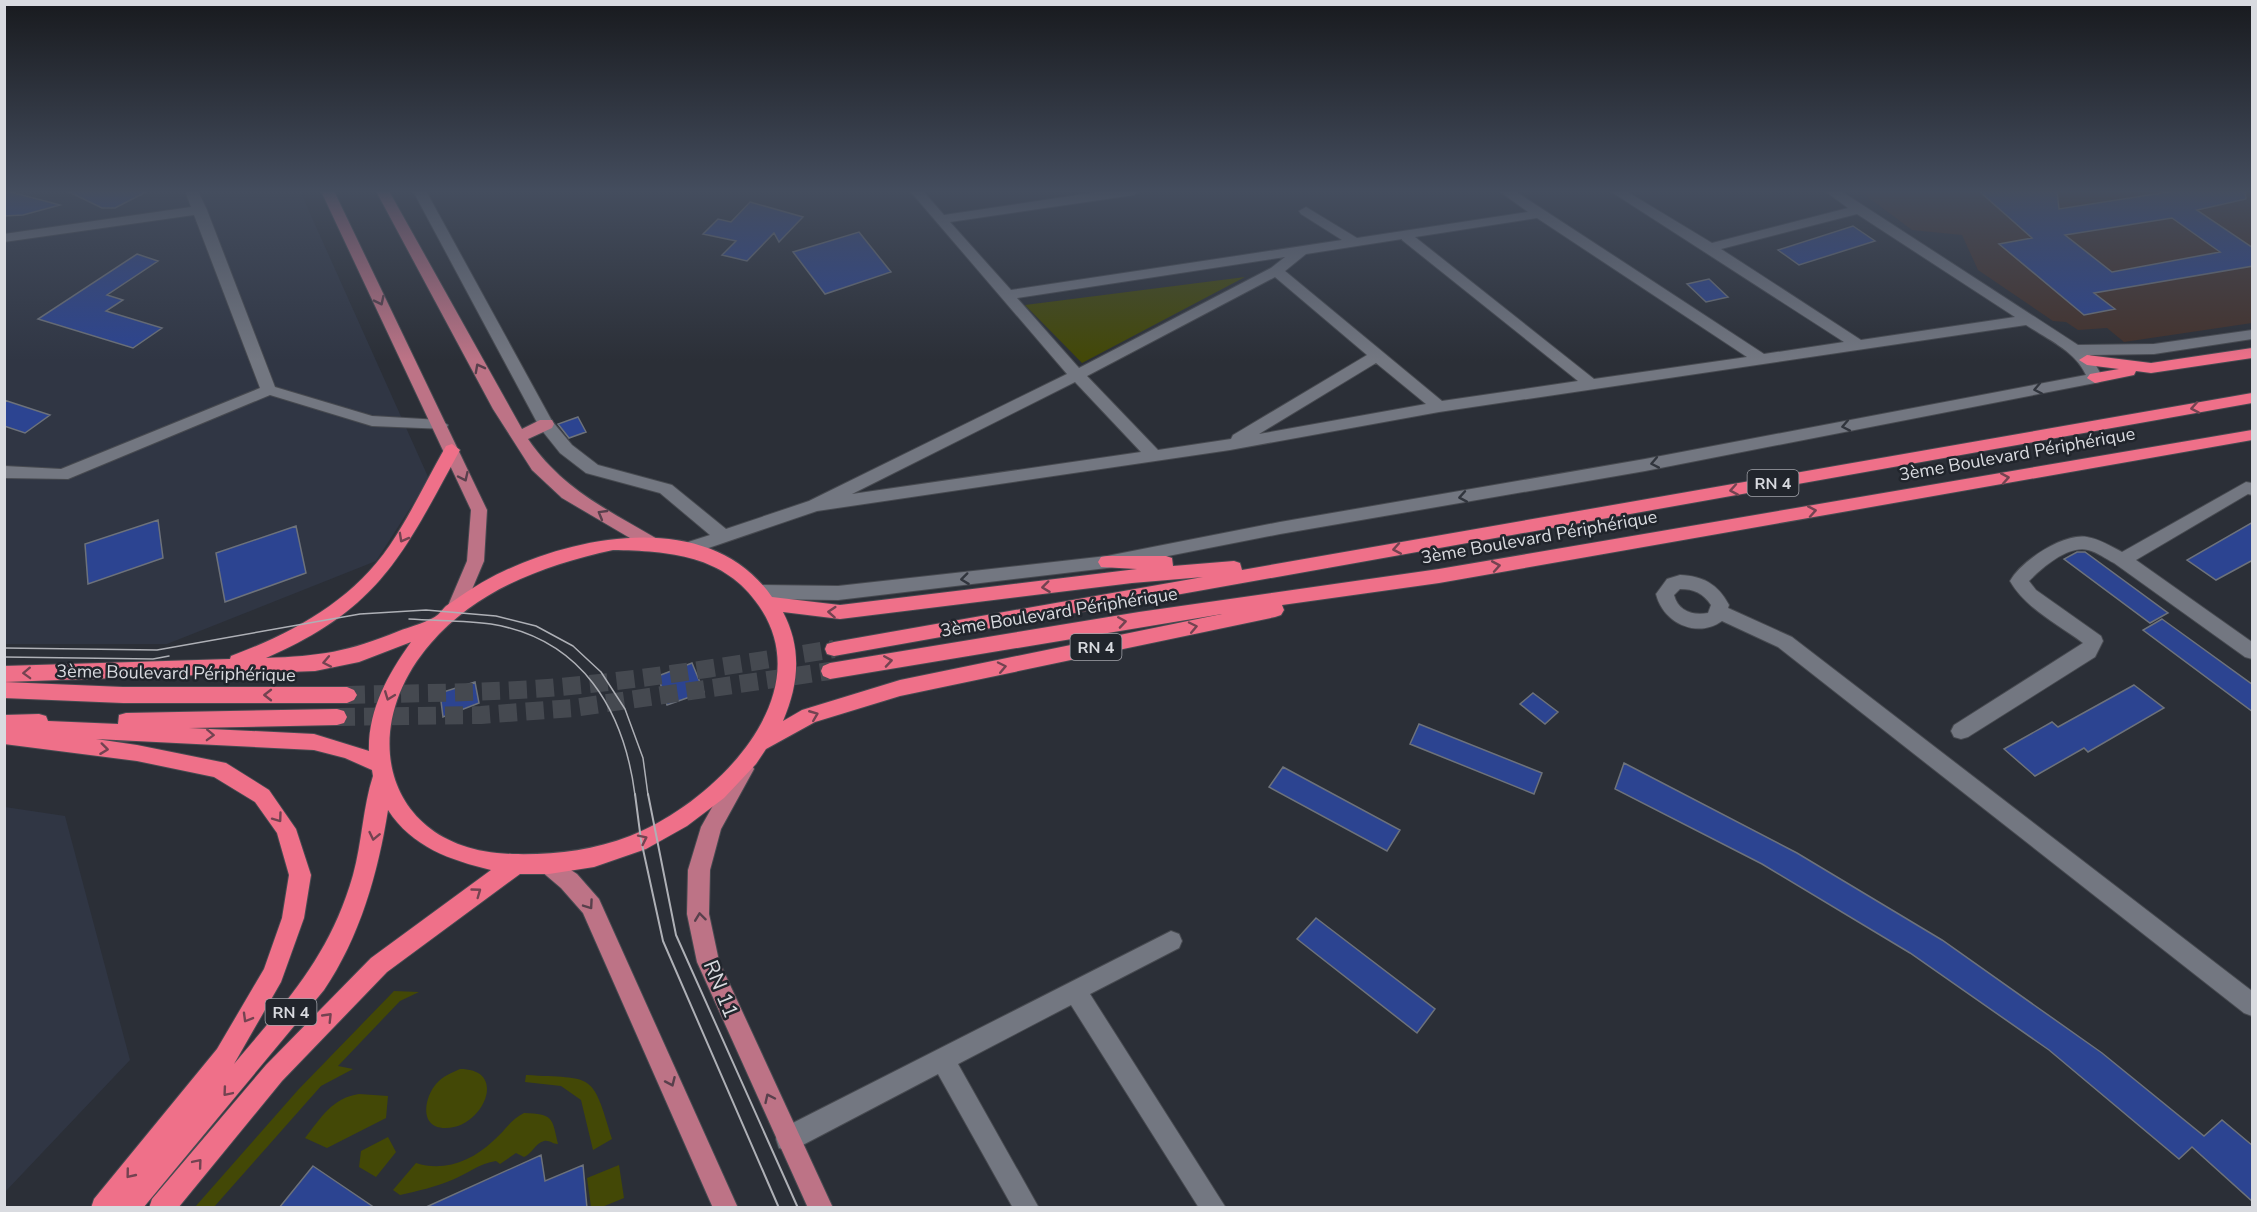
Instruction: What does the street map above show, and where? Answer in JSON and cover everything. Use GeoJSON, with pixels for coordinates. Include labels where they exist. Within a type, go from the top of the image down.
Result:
{"type":"FeatureCollection","features":[{"type":"Feature","properties":{"kind":"highway"},"geometry":{"type":"LineString","coordinates":[[2095,378],[2253,354]]}},
{"type":"Feature","properties":{"kind":"highway"},"geometry":{"type":"LineString","coordinates":[[2087,360],[2151,368]]}},
{"type":"Feature","properties":{"kind":"highway","name":"3ème Boulevard Périphérique"},"geometry":{"type":"LineString","coordinates":[[834,649],[2253,398]]}},
{"type":"Feature","properties":{"kind":"highway","name":"3ème Boulevard Périphérique"},"geometry":{"type":"LineString","coordinates":[[830,671],[1128,621],[1438,576],[2253,435]]}},
{"type":"Feature","properties":{"kind":"highway"},"geometry":{"type":"LineString","coordinates":[[223,666],[274,647],[349,600],[394,553],[452,450]]}},
{"type":"Feature","properties":{"kind":"highway"},"geometry":{"type":"LineString","coordinates":[[613,544],[653,544],[688,549],[722,561],[749,579],[765,598],[782,626],[788,653],[786,682],[778,712],[762,742],[747,763],[718,792],[684,818],[607,853],[548,864],[515,865],[476,859],[442,846],[415,828],[395,805],[381,771],[378,739],[382,714],[392,688],[405,664],[441,621],[492,584],[532,565],[572,551],[613,544]]}},
{"type":"Feature","properties":{"kind":"highway"},"geometry":{"type":"LineString","coordinates":[[1107,562],[1162,563],[1218,569]]}},
{"type":"Feature","properties":{"kind":"highway","name":"RN 4"},"geometry":{"type":"LineString","coordinates":[[765,598],[840,612],[1132,576],[1218,569],[1292,568]]}},
{"type":"Feature","properties":{"kind":"highway","name":"RN 4"},"geometry":{"type":"LineString","coordinates":[[762,742],[809,716],[900,688],[1438,576]]}},
{"type":"Feature","properties":{"kind":"highway"},"geometry":{"type":"LineString","coordinates":[[4,674],[315,664],[348,658],[441,621]]}},
{"type":"Feature","properties":{"kind":"highway","name":"3ème Boulevard Périphérique"},"geometry":{"type":"LineString","coordinates":[[4,690],[123,695],[347,695]]}},
{"type":"Feature","properties":{"kind":"highway"},"geometry":{"type":"LineString","coordinates":[[4,725],[337,717]]}},
{"type":"Feature","properties":{"kind":"highway"},"geometry":{"type":"LineString","coordinates":[[4,725],[314,742],[350,751],[381,771]]}},
{"type":"Feature","properties":{"kind":"highway"},"geometry":{"type":"LineString","coordinates":[[4,736],[137,753],[219,769],[262,796],[286,829],[300,875],[293,918],[273,974],[225,1057],[103,1208]]}},
{"type":"Feature","properties":{"kind":"highway","name":"RN 4"},"geometry":{"type":"LineString","coordinates":[[126,1208],[228,1091],[326,967],[349,922],[364,878],[376,832],[381,771]]}},
{"type":"Feature","properties":{"kind":"highway","name":"RN 4"},"geometry":{"type":"LineString","coordinates":[[161,1208],[274,1073],[379,965],[515,865]]}},
{"type":"Feature","properties":{"kind":"main road"},"geometry":{"type":"LineString","coordinates":[[354,248],[479,510],[481,533],[470,583],[456,608]]}},
{"type":"Feature","properties":{"kind":"main road"},"geometry":{"type":"LineString","coordinates":[[413,248],[518,437],[538,466],[568,494],[653,544]]}},
{"type":"Feature","properties":{"kind":"main road"},"geometry":{"type":"LineString","coordinates":[[518,437],[546,424]]}},
{"type":"Feature","properties":{"kind":"main road","name":"RN 11"},"geometry":{"type":"LineString","coordinates":[[747,763],[711,827],[699,870],[698,914],[708,962],[821,1208]]}},
{"type":"Feature","properties":{"kind":"main road"},"geometry":{"type":"LineString","coordinates":[[548,864],[569,880],[591,906],[726,1208]]}},
{"type":"Feature","properties":{"kind":"street"},"geometry":{"type":"LineString","coordinates":[[214,248],[269,390]]}},
{"type":"Feature","properties":{"kind":"street"},"geometry":{"type":"LineString","coordinates":[[449,248],[546,424],[566,448],[592,469],[666,489],[686,508],[723,536]]}},
{"type":"Feature","properties":{"kind":"street"},"geometry":{"type":"LineString","coordinates":[[966,248],[1077,375],[1154,456]]}},
{"type":"Feature","properties":{"kind":"street"},"geometry":{"type":"LineString","coordinates":[[1007,295],[1324,248]]}},
{"type":"Feature","properties":{"kind":"street"},"geometry":{"type":"LineString","coordinates":[[1420,248],[1592,385]]}},
{"type":"Feature","properties":{"kind":"street"},"geometry":{"type":"LineString","coordinates":[[1590,248],[1761,359]]}},
{"type":"Feature","properties":{"kind":"street"},"geometry":{"type":"LineString","coordinates":[[1710,248],[1860,346]]}},
{"type":"Feature","properties":{"kind":"street"},"geometry":{"type":"LineString","coordinates":[[765,598],[838,593],[1107,562],[1280,528],[1646,465],[2095,378],[2087,360],[2075,350],[1915,248]]}},
{"type":"Feature","properties":{"kind":"street"},"geometry":{"type":"LineString","coordinates":[[688,549],[815,505],[1077,375],[1276,271],[1300,252]]}},
{"type":"Feature","properties":{"kind":"street"},"geometry":{"type":"LineString","coordinates":[[1276,271],[1439,407]]}},
{"type":"Feature","properties":{"kind":"street"},"geometry":{"type":"LineString","coordinates":[[815,505],[1230,445],[1439,407],[2027,320]]}},
{"type":"Feature","properties":{"kind":"street"},"geometry":{"type":"LineString","coordinates":[[2075,350],[2154,349],[2253,335]]}},
{"type":"Feature","properties":{"kind":"street"},"geometry":{"type":"LineString","coordinates":[[1230,445],[1377,355]]}},
{"type":"Feature","properties":{"kind":"street"},"geometry":{"type":"LineString","coordinates":[[4,472],[62,475],[269,390],[372,421],[440,425]]}},
{"type":"Feature","properties":{"kind":"street"},"geometry":{"type":"LineString","coordinates":[[2122,560],[2246,488],[2253,489]]}},
{"type":"Feature","properties":{"kind":"street"},"geometry":{"type":"LineString","coordinates":[[1961,731],[2088,652],[2094,641],[2030,595],[2019,581],[2026,570],[2073,543],[2088,543],[2122,560],[2253,652]]}},
{"type":"Feature","properties":{"kind":"street"},"geometry":{"type":"LineString","coordinates":[[1719,612],[1785,642],[2253,1005]]}},
{"type":"Feature","properties":{"kind":"street"},"geometry":{"type":"LineString","coordinates":[[788,1139],[1171,941]]}},
{"type":"Feature","properties":{"kind":"street"},"geometry":{"type":"LineString","coordinates":[[1075,991],[1214,1208]]}},
{"type":"Feature","properties":{"kind":"street"},"geometry":{"type":"LineString","coordinates":[[942,1059],[1027,1208]]}},
{"type":"Feature","properties":{"kind":"shaded area"},"geometry":{"type":"Polygon","coordinates":[[[5,248],[325,248],[429,479],[376,561],[167,644],[5,644],[5,248]]]}},
{"type":"Feature","properties":{"kind":"shaded area"},"geometry":{"type":"Polygon","coordinates":[[[1968,248],[2252,248],[2252,323],[2124,342],[2107,328],[2078,330],[2066,322],[2053,321],[1978,270],[1968,248]]]}},
{"type":"Feature","properties":{"kind":"shaded area"},"geometry":{"type":"Polygon","coordinates":[[[5,807],[65,816],[130,1060],[5,1192],[5,807]]]}},
{"type":"Feature","properties":{"kind":"green space"},"geometry":{"type":"Polygon","coordinates":[[[1245,277],[1082,363],[1025,305],[1245,277]]]}},
{"type":"Feature","properties":{"kind":"green space"},"geometry":{"type":"Polygon","coordinates":[[[394,991],[419,992],[400,1001],[338,1066],[353,1069],[321,1086],[214,1207],[195,1207],[298,1090],[394,991]]]}},
{"type":"Feature","properties":{"kind":"green space"},"geometry":{"type":"Polygon","coordinates":[[[460,1069],[475,1072],[484,1078],[487,1088],[485,1099],[470,1119],[458,1126],[437,1127],[431,1123],[426,1111],[429,1097],[439,1081],[460,1069]]]}},
{"type":"Feature","properties":{"kind":"green space"},"geometry":{"type":"Polygon","coordinates":[[[526,1075],[565,1077],[587,1083],[600,1101],[612,1139],[593,1150],[581,1100],[561,1086],[525,1082],[526,1075]]]}},
{"type":"Feature","properties":{"kind":"green space"},"geometry":{"type":"Polygon","coordinates":[[[359,1094],[388,1096],[386,1118],[327,1148],[305,1138],[334,1104],[359,1094]]]}},
{"type":"Feature","properties":{"kind":"green space"},"geometry":{"type":"Polygon","coordinates":[[[524,1113],[541,1114],[550,1119],[558,1144],[544,1141],[524,1157],[516,1153],[500,1164],[496,1161],[484,1164],[452,1180],[426,1189],[400,1195],[393,1190],[416,1163],[437,1166],[467,1159],[485,1148],[524,1113]]]}},
{"type":"Feature","properties":{"kind":"green space"},"geometry":{"type":"Polygon","coordinates":[[[388,1137],[396,1152],[376,1177],[359,1167],[361,1151],[388,1137]]]}},
{"type":"Feature","properties":{"kind":"green space"},"geometry":{"type":"Polygon","coordinates":[[[619,1165],[624,1198],[602,1207],[591,1207],[587,1178],[619,1165]]]}},
{"type":"Feature","properties":{"kind":"building"},"geometry":{"type":"Polygon","coordinates":[[[729,248],[760,248],[747,261],[722,255],[729,248]]]}},
{"type":"Feature","properties":{"kind":"building"},"geometry":{"type":"Polygon","coordinates":[[[808,248],[871,248],[891,272],[825,294],[793,252],[808,248]]]}},
{"type":"Feature","properties":{"kind":"building"},"geometry":{"type":"Polygon","coordinates":[[[1786,248],[1854,248],[1799,265],[1778,250],[1786,248]]]}},
{"type":"Feature","properties":{"kind":"building"},"geometry":{"type":"Polygon","coordinates":[[[2003,248],[2081,248],[2112,272],[2220,252],[2214,248],[2253,248],[2253,266],[2094,293],[2115,309],[2084,315],[2003,248]]]}},
{"type":"Feature","properties":{"kind":"building"},"geometry":{"type":"Polygon","coordinates":[[[137,254],[158,261],[107,295],[123,300],[106,311],[162,328],[133,348],[38,319],[137,254]]]}},
{"type":"Feature","properties":{"kind":"building"},"geometry":{"type":"Polygon","coordinates":[[[1709,279],[1728,297],[1706,302],[1687,284],[1709,279]]]}},
{"type":"Feature","properties":{"kind":"building"},"geometry":{"type":"Polygon","coordinates":[[[4,400],[50,415],[25,433],[4,426],[4,400]]]}},
{"type":"Feature","properties":{"kind":"building"},"geometry":{"type":"Polygon","coordinates":[[[578,417],[586,432],[569,438],[558,424],[578,417]]]}},
{"type":"Feature","properties":{"kind":"building"},"geometry":{"type":"Polygon","coordinates":[[[158,520],[163,558],[88,584],[85,544],[158,520]]]}},
{"type":"Feature","properties":{"kind":"building"},"geometry":{"type":"Polygon","coordinates":[[[2253,522],[2253,560],[2216,580],[2187,560],[2253,522]]]}},
{"type":"Feature","properties":{"kind":"building"},"geometry":{"type":"Polygon","coordinates":[[[296,526],[306,573],[225,602],[216,553],[296,526]]]}},
{"type":"Feature","properties":{"kind":"building"},"geometry":{"type":"Polygon","coordinates":[[[2077,552],[2085,552],[2168,613],[2150,623],[2064,559],[2077,552]]]}},
{"type":"Feature","properties":{"kind":"building"},"geometry":{"type":"Polygon","coordinates":[[[2162,619],[2253,685],[2253,712],[2143,630],[2162,619]]]}},
{"type":"Feature","properties":{"kind":"building"},"geometry":{"type":"Polygon","coordinates":[[[692,663],[704,692],[667,705],[658,676],[692,663]]]}},
{"type":"Feature","properties":{"kind":"building"},"geometry":{"type":"Polygon","coordinates":[[[475,682],[479,703],[443,717],[440,693],[475,682]]]}},
{"type":"Feature","properties":{"kind":"building"},"geometry":{"type":"Polygon","coordinates":[[[2134,685],[2164,708],[2088,752],[2084,748],[2035,776],[2004,749],[2052,722],[2058,727],[2134,685]]]}},
{"type":"Feature","properties":{"kind":"building"},"geometry":{"type":"Polygon","coordinates":[[[1533,693],[1558,712],[1545,724],[1520,704],[1533,693]]]}},
{"type":"Feature","properties":{"kind":"building"},"geometry":{"type":"Polygon","coordinates":[[[1419,724],[1542,773],[1534,794],[1410,744],[1419,724]]]}},
{"type":"Feature","properties":{"kind":"building"},"geometry":{"type":"Polygon","coordinates":[[[1624,763],[1797,853],[1942,940],[2102,1053],[2204,1136],[2222,1120],[2253,1146],[2253,1202],[2192,1147],[2179,1159],[2049,1050],[1910,953],[1762,864],[1615,789],[1624,763]]]}},
{"type":"Feature","properties":{"kind":"building"},"geometry":{"type":"Polygon","coordinates":[[[1283,767],[1400,830],[1387,851],[1269,787],[1283,767]]]}},
{"type":"Feature","properties":{"kind":"building"},"geometry":{"type":"Polygon","coordinates":[[[1316,918],[1435,1009],[1417,1033],[1297,939],[1316,918]]]}},
{"type":"Feature","properties":{"kind":"building"},"geometry":{"type":"Polygon","coordinates":[[[541,1155],[545,1181],[583,1165],[587,1208],[424,1208],[541,1155]]]}},
{"type":"Feature","properties":{"kind":"building"},"geometry":{"type":"Polygon","coordinates":[[[313,1166],[375,1208],[279,1208],[313,1166]]]}},
{"type":"Feature","properties":{"kind":"tunnel"},"geometry":{"type":"LineString","coordinates":[[347,695],[498,691],[584,685],[834,649]]}},
{"type":"Feature","properties":{"kind":"tunnel"},"geometry":{"type":"LineString","coordinates":[[337,717],[481,715],[573,708],[830,671]]}},
{"type":"Feature","properties":{"kind":"tram line"},"geometry":{"type":"LineString","coordinates":[[4,648],[157,650],[360,614],[426,610],[496,616],[536,626],[573,646],[601,672],[625,709],[643,758],[648,795]]}},
{"type":"Feature","properties":{"kind":"tram line"},"geometry":{"type":"LineString","coordinates":[[409,619],[491,624],[523,632],[550,645],[574,662],[593,683],[609,707],[621,735],[635,795]]}},
{"type":"Feature","properties":{"kind":"tram line"},"geometry":{"type":"LineString","coordinates":[[4,657],[153,659],[169,656]]}},
{"type":"Feature","properties":{"kind":"tram line"},"geometry":{"type":"LineString","coordinates":[[635,794],[641,840],[663,941],[779,1208]]}},
{"type":"Feature","properties":{"kind":"tram line"},"geometry":{"type":"LineString","coordinates":[[648,794],[676,935],[798,1208]]}}]}
